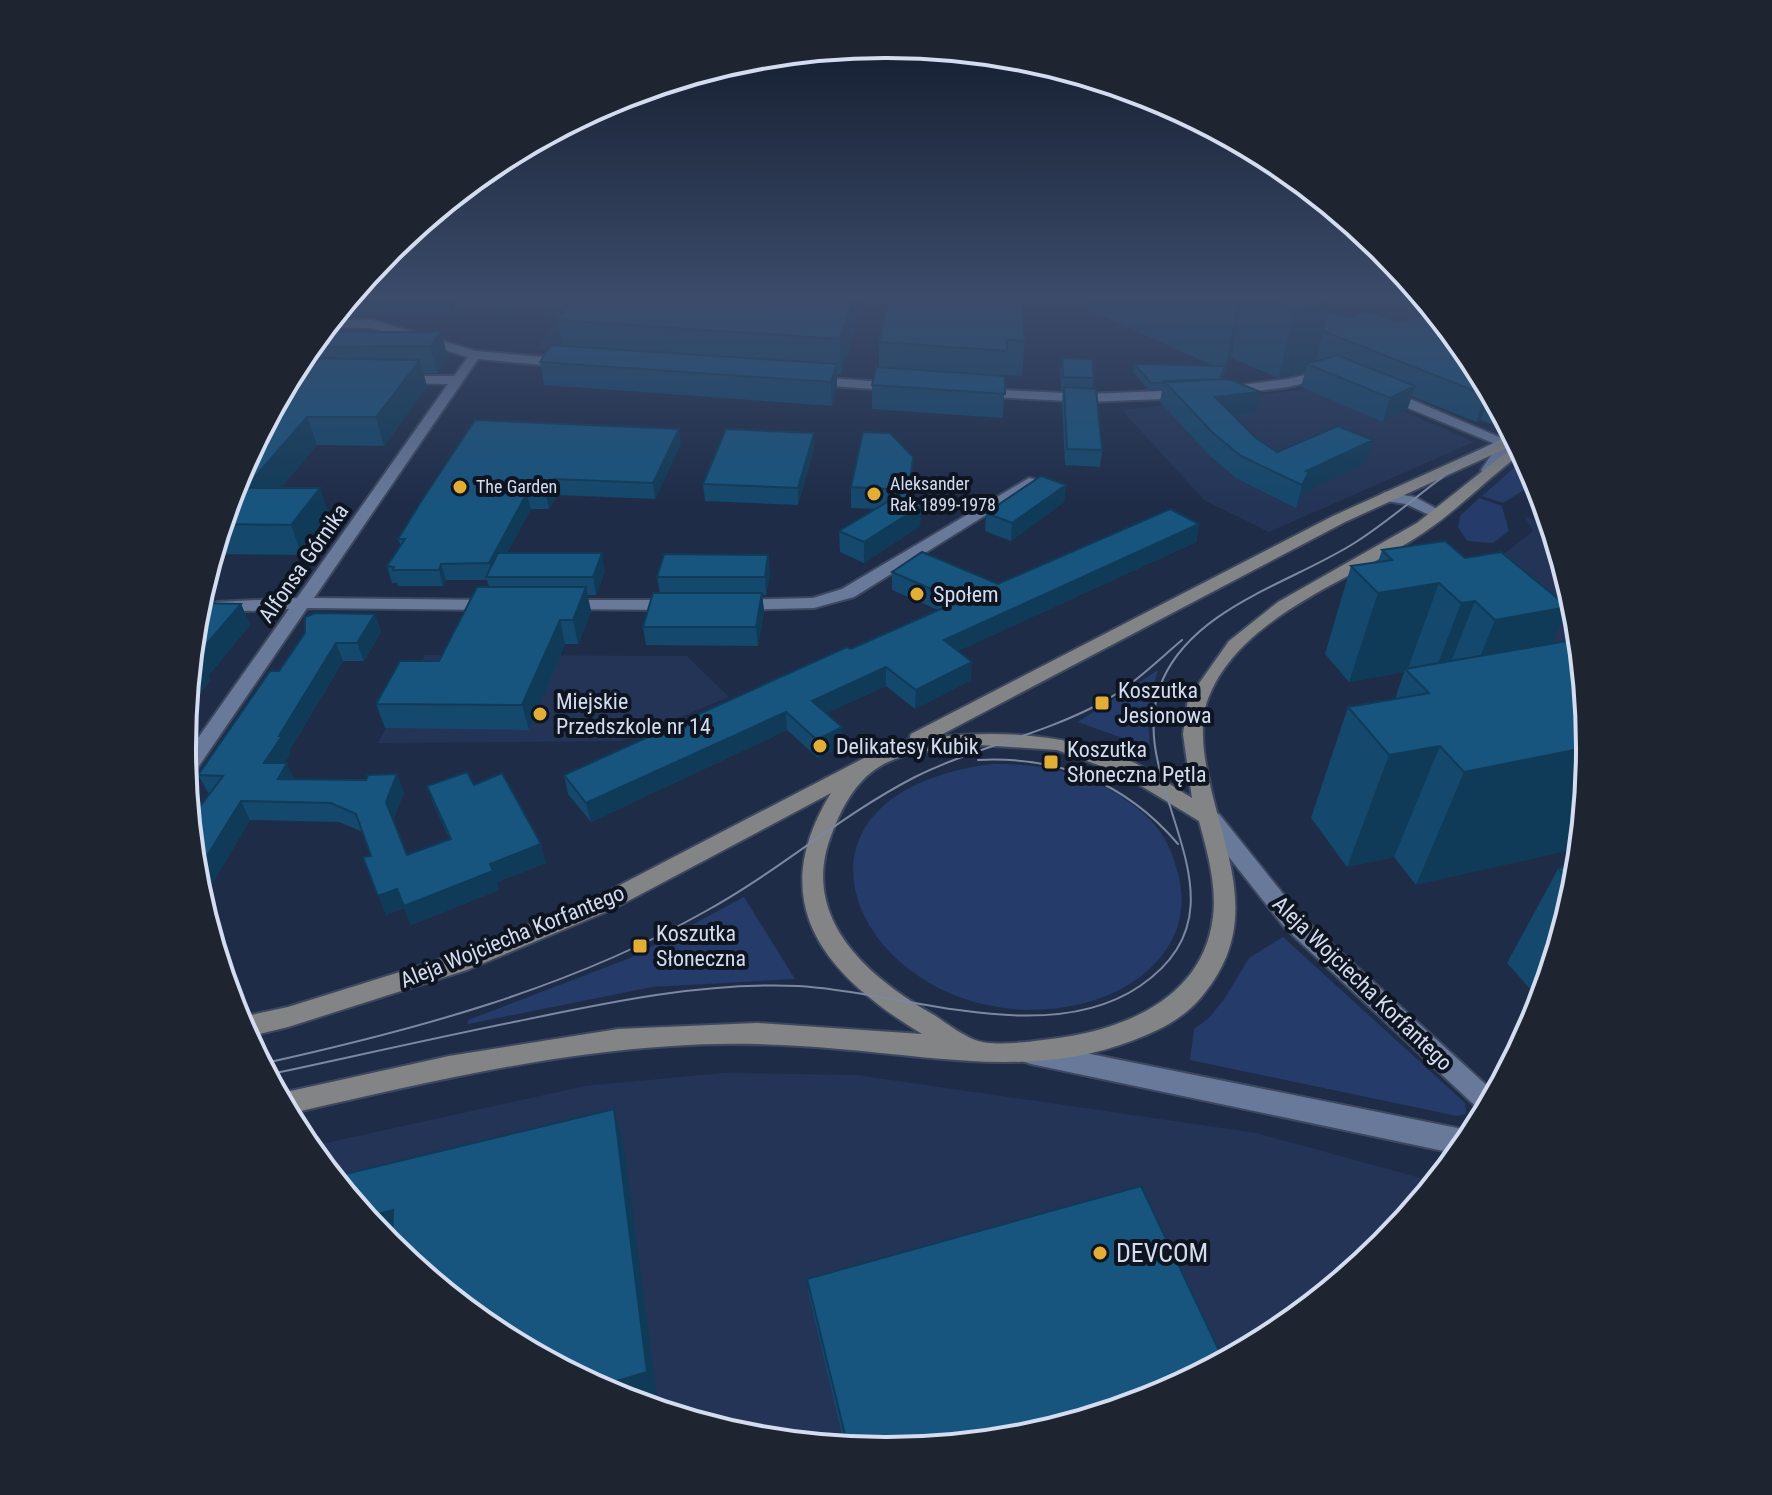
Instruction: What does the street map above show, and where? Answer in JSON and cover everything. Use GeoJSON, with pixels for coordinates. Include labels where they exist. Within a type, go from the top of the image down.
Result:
{"type":"FeatureCollection","features":[{"type":"Feature","properties":{"kind":"main road"},"geometry":{"type":"LineString","coordinates":[[900,748],[1385,497],[1506,447]]}},
{"type":"Feature","properties":{"kind":"main road","name":"Aleja Wojciecha Korfantego"},"geometry":{"type":"LineString","coordinates":[[1211,819],[1195,756],[1192,726],[1198,696],[1222,660],[1288,600],[1393,545],[1438,514],[1507,451]]}},
{"type":"Feature","properties":{"kind":"main road"},"geometry":{"type":"LineString","coordinates":[[295,1101],[485,1060],[638,1039],[726,1033],[797,1034],[1027,1053],[1089,1043],[1141,1025],[1172,1008],[1197,987],[1220,945],[1228,903],[1211,819],[1127,768],[1059,744],[969,739],[900,748]]}},
{"type":"Feature","properties":{"kind":"main road","name":"Aleja Wojciecha Korfantego"},"geometry":{"type":"LineString","coordinates":[[255,1024],[288,1017],[458,963],[605,903],[900,748]]}},
{"type":"Feature","properties":{"kind":"main road"},"geometry":{"type":"LineString","coordinates":[[855,772],[830,814],[813,861],[816,907],[824,933],[839,958],[883,994],[925,1024],[970,1049]]}},
{"type":"Feature","properties":{"kind":"street","name":"Alfonsa Górnika"},"geometry":{"type":"LineString","coordinates":[[196,755],[467,366]]}},
{"type":"Feature","properties":{"kind":"street"},"geometry":{"type":"LineString","coordinates":[[967,392],[1086,398],[1206,393],[1266,387],[1338,374],[1319,366]]}},
{"type":"Feature","properties":{"kind":"street"},"geometry":{"type":"LineString","coordinates":[[381,379],[457,380]]}},
{"type":"Feature","properties":{"kind":"street"},"geometry":{"type":"LineString","coordinates":[[803,380],[922,388]]}},
{"type":"Feature","properties":{"kind":"street"},"geometry":{"type":"LineString","coordinates":[[1366,385],[1502,439]]}},
{"type":"Feature","properties":{"kind":"street"},"geometry":{"type":"LineString","coordinates":[[539,605],[814,603],[848,593],[1029,482]]}},
{"type":"Feature","properties":{"kind":"street"},"geometry":{"type":"LineString","coordinates":[[1385,497],[1410,500],[1438,514]]}},
{"type":"Feature","properties":{"kind":"street"},"geometry":{"type":"LineString","coordinates":[[211,607],[302,603],[508,605]]}},
{"type":"Feature","properties":{"kind":"street","name":"Aleja Wojciecha Korfantego"},"geometry":{"type":"LineString","coordinates":[[1211,819],[1292,921],[1480,1096]]}},
{"type":"Feature","properties":{"kind":"street"},"geometry":{"type":"LineString","coordinates":[[1027,1053],[1452,1140]]}},
{"type":"Feature","properties":{"kind":"shaded area"},"geometry":{"type":"Polygon","coordinates":[[[1344,385],[1474,442],[1269,532],[1204,500],[1122,410],[1344,385]]]}},
{"type":"Feature","properties":{"kind":"shaded area"},"geometry":{"type":"Polygon","coordinates":[[[1515,467],[1525,489],[1503,503],[1482,496],[1515,467]]]}},
{"type":"Feature","properties":{"kind":"shaded area"},"geometry":{"type":"Polygon","coordinates":[[[1479,498],[1502,506],[1509,531],[1493,543],[1467,541],[1458,527],[1460,516],[1479,498]]]}},
{"type":"Feature","properties":{"kind":"shaded area"},"geometry":{"type":"Polygon","coordinates":[[[1524,516],[1537,521],[1539,526],[1562,613],[1571,669],[1501,649],[1487,567],[1533,531],[1524,516]]]}},
{"type":"Feature","properties":{"kind":"shaded area","name":"Miejskie Przedszkole nr 14"},"geometry":{"type":"Polygon","coordinates":[[[425,655],[687,656],[729,697],[621,741],[378,743],[425,655]]]}},
{"type":"Feature","properties":{"kind":"shaded area"},"geometry":{"type":"Polygon","coordinates":[[[1158,670],[1147,709],[1150,748],[1078,722],[1158,670]]]}},
{"type":"Feature","properties":{"kind":"shaded area"},"geometry":{"type":"Polygon","coordinates":[[[992,764],[1053,769],[1092,781],[1128,801],[1156,826],[1165,839],[1177,870],[1181,895],[1180,918],[1172,939],[1160,957],[1145,973],[1126,986],[1081,1004],[1008,1009],[945,991],[896,958],[864,914],[853,867],[869,822],[913,786],[992,764]]]}},
{"type":"Feature","properties":{"kind":"shaded area"},"geometry":{"type":"Polygon","coordinates":[[[744,897],[795,979],[652,987],[468,1024],[468,1020],[630,958],[744,897]]]}},
{"type":"Feature","properties":{"kind":"shaded area"},"geometry":{"type":"Polygon","coordinates":[[[1283,937],[1465,1103],[1466,1114],[1457,1116],[1190,1060],[1194,1029],[1209,1018],[1225,998],[1249,958],[1283,937]]]}},
{"type":"Feature","properties":{"kind":"shaded area"},"geometry":{"type":"Polygon","coordinates":[[[723,1073],[857,1075],[1256,1133],[1423,1179],[1374,1235],[1306,1295],[1231,1345],[1150,1385],[1064,1414],[1021,1424],[931,1436],[841,1436],[751,1424],[708,1414],[622,1385],[541,1345],[466,1295],[431,1266],[368,1202],[322,1144],[585,1086],[723,1073]]]}},
{"type":"Feature","properties":{"kind":"building"},"geometry":{"type":"Polygon","coordinates":[[[312,366],[416,366],[376,417],[307,417],[250,483],[289,403],[312,366]]]}},
{"type":"Feature","properties":{"kind":"building"},"geometry":{"type":"Polygon","coordinates":[[[595,366],[836,366],[831,382],[595,366]]]}},
{"type":"Feature","properties":{"kind":"building"},"geometry":{"type":"Polygon","coordinates":[[[1062,366],[1093,366],[1094,378],[1063,377],[1062,366]]]}},
{"type":"Feature","properties":{"kind":"building"},"geometry":{"type":"Polygon","coordinates":[[[1136,366],[1225,366],[1220,379],[1151,383],[1136,366]]]}},
{"type":"Feature","properties":{"kind":"building"},"geometry":{"type":"Polygon","coordinates":[[[1311,366],[1364,366],[1415,386],[1390,398],[1311,366]]]}},
{"type":"Feature","properties":{"kind":"building"},"geometry":{"type":"Polygon","coordinates":[[[1411,366],[1460,366],[1476,391],[1411,366]]]}},
{"type":"Feature","properties":{"kind":"building"},"geometry":{"type":"Polygon","coordinates":[[[876,367],[1005,376],[1005,394],[872,385],[876,367]]]}},
{"type":"Feature","properties":{"kind":"building"},"geometry":{"type":"Polygon","coordinates":[[[1229,379],[1260,392],[1215,397],[1256,438],[1277,452],[1338,426],[1373,440],[1306,471],[1309,472],[1302,485],[1241,456],[1214,434],[1164,381],[1229,379]]]}},
{"type":"Feature","properties":{"kind":"building"},"geometry":{"type":"Polygon","coordinates":[[[1064,387],[1096,389],[1102,450],[1067,449],[1064,387]]]}},
{"type":"Feature","properties":{"kind":"building"},"geometry":{"type":"Polygon","coordinates":[[[475,420],[679,429],[653,483],[554,479],[546,494],[527,493],[489,563],[441,564],[439,570],[393,570],[394,567],[387,566],[405,539],[398,539],[475,420]]]}},
{"type":"Feature","properties":{"kind":"building"},"geometry":{"type":"Polygon","coordinates":[[[726,429],[814,433],[798,488],[703,484],[726,429]]]}},
{"type":"Feature","properties":{"kind":"building"},"geometry":{"type":"Polygon","coordinates":[[[863,432],[890,433],[913,457],[909,488],[921,506],[864,542],[839,531],[907,490],[851,487],[863,432]]]}},
{"type":"Feature","properties":{"kind":"building"},"geometry":{"type":"Polygon","coordinates":[[[1041,476],[1066,485],[1012,523],[986,513],[1041,476]]]}},
{"type":"Feature","properties":{"kind":"building"},"geometry":{"type":"Polygon","coordinates":[[[247,488],[320,488],[291,525],[234,524],[247,488]]]}},
{"type":"Feature","properties":{"kind":"building"},"geometry":{"type":"Polygon","coordinates":[[[1170,509],[1199,524],[944,640],[972,662],[916,690],[886,667],[812,701],[842,727],[817,740],[786,712],[586,803],[564,775],[847,647],[851,649],[959,601],[892,572],[922,552],[998,584],[1170,509]]]}},
{"type":"Feature","properties":{"kind":"building"},"geometry":{"type":"Polygon","coordinates":[[[1445,541],[1465,558],[1501,552],[1559,600],[1561,608],[1495,620],[1475,601],[1461,603],[1439,583],[1378,593],[1351,566],[1392,560],[1382,550],[1445,541]]]}},
{"type":"Feature","properties":{"kind":"building"},"geometry":{"type":"Polygon","coordinates":[[[498,553],[602,553],[593,577],[486,577],[498,553]]]}},
{"type":"Feature","properties":{"kind":"building"},"geometry":{"type":"Polygon","coordinates":[[[664,554],[768,555],[765,577],[657,577],[664,554]]]}},
{"type":"Feature","properties":{"kind":"building"},"geometry":{"type":"Polygon","coordinates":[[[477,587],[586,587],[573,620],[560,620],[522,705],[376,704],[400,661],[439,661],[477,587]]]}},
{"type":"Feature","properties":{"kind":"building"},"geometry":{"type":"Polygon","coordinates":[[[653,593],[762,593],[756,627],[643,627],[653,593]]]}},
{"type":"Feature","properties":{"kind":"building"},"geometry":{"type":"Polygon","coordinates":[[[212,603],[241,604],[204,647],[212,603]]]}},
{"type":"Feature","properties":{"kind":"building"},"geometry":{"type":"Polygon","coordinates":[[[316,613],[375,614],[357,643],[336,643],[279,736],[282,736],[264,763],[287,763],[278,779],[366,780],[368,775],[397,774],[386,802],[407,855],[451,839],[427,786],[467,772],[474,785],[502,773],[541,844],[490,864],[493,871],[404,906],[397,889],[378,896],[363,857],[371,856],[356,814],[331,803],[241,801],[206,858],[199,808],[223,776],[198,775],[270,671],[279,671],[305,633],[305,617],[316,613]]]}},
{"type":"Feature","properties":{"kind":"building"},"geometry":{"type":"Polygon","coordinates":[[[1567,641],[1576,750],[1464,772],[1440,746],[1389,755],[1348,707],[1429,693],[1405,669],[1567,641]]]}},
{"type":"Feature","properties":{"kind":"building"},"geometry":{"type":"Polygon","coordinates":[[[614,1109],[647,1372],[615,1382],[541,1345],[503,1321],[431,1266],[393,1229],[393,1210],[379,1214],[345,1174],[614,1109]]]}},
{"type":"Feature","properties":{"kind":"building"},"geometry":{"type":"Polygon","coordinates":[[[1141,1186],[1219,1351],[1150,1385],[1064,1414],[1021,1424],[931,1436],[845,1436],[807,1279],[1141,1186]]]}},
{"type":"Feature","properties":{"kind":"tram line"},"geometry":{"type":"LineString","coordinates":[[279,1072],[588,1007],[692,990],[798,986],[972,1012],[1018,1015],[1061,1014],[1103,1005],[1140,986],[1175,953],[1189,917],[1189,879],[1157,759],[1154,718],[1163,679],[1178,654],[1198,632],[1222,614],[1356,542],[1450,471],[1502,440]]}},
{"type":"Feature","properties":{"kind":"tram line"},"geometry":{"type":"LineString","coordinates":[[273,1061],[376,1037],[490,1004],[545,985],[654,939],[759,879],[861,808],[915,777],[961,757],[1055,724],[1112,697],[1182,640]]}},
{"type":"Feature","properties":{"kind":"tram line"},"geometry":{"type":"LineString","coordinates":[[978,760],[1036,763],[1088,777],[1136,804],[1178,844]]}},
{"type":"Feature","properties":{"kind":"place","name":"The Garden"},"geometry":{"type":"Point","coordinates":[460,487]}},
{"type":"Feature","properties":{"kind":"place","name":"Aleksander Rak 1899-1978"},"geometry":{"type":"Point","coordinates":[874,494]}},
{"type":"Feature","properties":{"kind":"place","name":"Społem"},"geometry":{"type":"Point","coordinates":[917,594]}},
{"type":"Feature","properties":{"kind":"place","name":"Koszutka Jesionowa"},"geometry":{"type":"Point","coordinates":[1102,703]}},
{"type":"Feature","properties":{"kind":"place","name":"Miejskie Przedszkole nr 14"},"geometry":{"type":"Point","coordinates":[540,714]}},
{"type":"Feature","properties":{"kind":"place","name":"Delikatesy Kubik"},"geometry":{"type":"Point","coordinates":[820,746]}},
{"type":"Feature","properties":{"kind":"place","name":"Koszutka Słoneczna Pętla"},"geometry":{"type":"Point","coordinates":[1051,762]}},
{"type":"Feature","properties":{"kind":"place","name":"Koszutka Słoneczna"},"geometry":{"type":"Point","coordinates":[640,946]}},
{"type":"Feature","properties":{"kind":"place","name":"DEVCOM"},"geometry":{"type":"Point","coordinates":[1100,1253]}}]}
